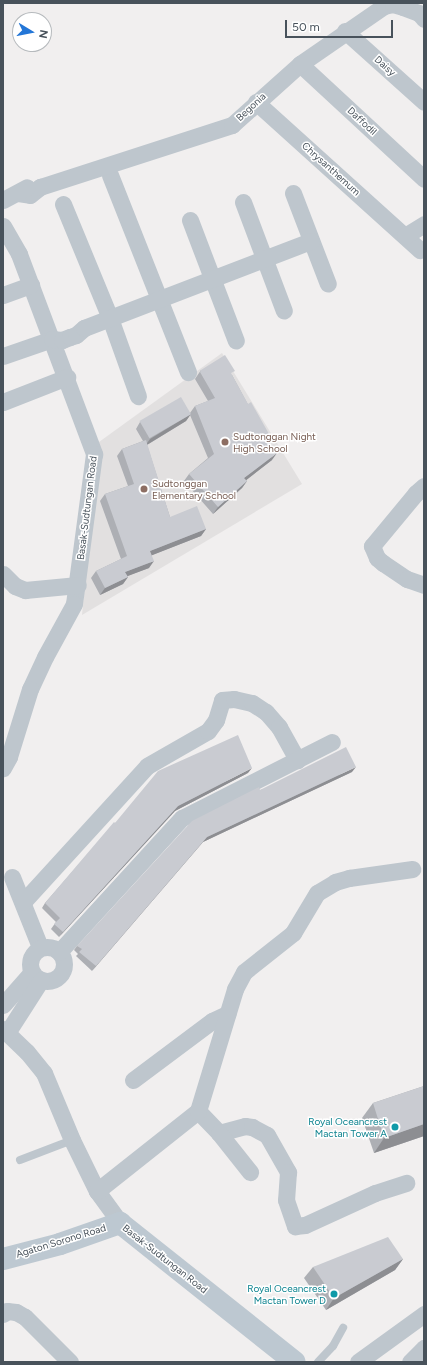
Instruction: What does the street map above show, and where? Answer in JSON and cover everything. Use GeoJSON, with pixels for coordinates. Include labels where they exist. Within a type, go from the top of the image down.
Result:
{"type":"FeatureCollection","features":[{"type":"Feature","properties":{"kind":"street","name":"Begonia"},"geometry":{"type":"LineString","coordinates":[[23,194],[232,125],[300,64],[384,6],[398,5],[422,14]]}},
{"type":"Feature","properties":{"kind":"street","name":"Daisy"},"geometry":{"type":"LineString","coordinates":[[346,31],[424,102]]}},
{"type":"Feature","properties":{"kind":"street","name":"Daffodil"},"geometry":{"type":"LineString","coordinates":[[300,64],[424,179]]}},
{"type":"Feature","properties":{"kind":"street","name":"Chrysanthemum"},"geometry":{"type":"LineString","coordinates":[[256,102],[420,250]]}},
{"type":"Feature","properties":{"kind":"street"},"geometry":{"type":"LineString","coordinates":[[110,175],[188,372]]}},
{"type":"Feature","properties":{"kind":"street"},"geometry":{"type":"LineString","coordinates":[[293,193],[328,284]]}},
{"type":"Feature","properties":{"kind":"street"},"geometry":{"type":"LineString","coordinates":[[242,202],[284,311]]}},
{"type":"Feature","properties":{"kind":"street"},"geometry":{"type":"LineString","coordinates":[[63,204],[110,318],[138,396]]}},
{"type":"Feature","properties":{"kind":"street"},"geometry":{"type":"LineString","coordinates":[[190,220],[236,341]]}},
{"type":"Feature","properties":{"kind":"street"},"geometry":{"type":"LineString","coordinates":[[405,236],[424,224]]}},
{"type":"Feature","properties":{"kind":"street","name":"Basak-Sudtungan Road"},"geometry":{"type":"LineString","coordinates":[[3,226],[19,254],[67,377],[94,454],[78,585],[74,604],[30,689],[9,757],[3,768]]}},
{"type":"Feature","properties":{"kind":"street"},"geometry":{"type":"LineString","coordinates":[[3,356],[52,339],[60,333],[74,327],[84,328],[311,241]]}},
{"type":"Feature","properties":{"kind":"street"},"geometry":{"type":"LineString","coordinates":[[3,295],[31,285]]}},
{"type":"Feature","properties":{"kind":"street"},"geometry":{"type":"LineString","coordinates":[[3,402],[67,377]]}},
{"type":"Feature","properties":{"kind":"street"},"geometry":{"type":"LineString","coordinates":[[424,486],[416,493],[372,546],[378,558],[383,563],[407,578],[424,585]]}},
{"type":"Feature","properties":{"kind":"street"},"geometry":{"type":"LineString","coordinates":[[3,574],[15,586],[25,590],[78,585]]}},
{"type":"Feature","properties":{"kind":"street"},"geometry":{"type":"LineString","coordinates":[[23,902],[147,766],[208,731],[216,720],[222,700],[234,699],[252,703],[266,712],[279,727],[297,760]]}},
{"type":"Feature","properties":{"kind":"street"},"geometry":{"type":"LineString","coordinates":[[59,952],[182,818],[332,742]]}},
{"type":"Feature","properties":{"kind":"street"},"geometry":{"type":"LineString","coordinates":[[98,1191],[198,1111],[235,989],[244,972],[292,933],[317,893],[335,882],[348,878],[412,869]]}},
{"type":"Feature","properties":{"kind":"street"},"geometry":{"type":"LineString","coordinates":[[12,877],[40,947]]}},
{"type":"Feature","properties":{"kind":"street"},"geometry":{"type":"LineString","coordinates":[[51,946],[59,952],[64,962],[61,973],[52,980],[36,976],[29,967],[31,955],[40,947],[51,946]]}},
{"type":"Feature","properties":{"kind":"street"},"geometry":{"type":"LineString","coordinates":[[3,1005],[36,976]]}},
{"type":"Feature","properties":{"kind":"street"},"geometry":{"type":"LineString","coordinates":[[5,1031],[36,976]]}},
{"type":"Feature","properties":{"kind":"street"},"geometry":{"type":"LineString","coordinates":[[132,1080],[212,1021],[227,1014]]}},
{"type":"Feature","properties":{"kind":"street","name":"Basak-Sudtungan Road"},"geometry":{"type":"LineString","coordinates":[[5,1031],[27,1052],[44,1073],[72,1140],[98,1191],[120,1223],[295,1362]]}},
{"type":"Feature","properties":{"kind":"street"},"geometry":{"type":"LineString","coordinates":[[198,1111],[219,1133],[250,1172]]}},
{"type":"Feature","properties":{"kind":"street"},"geometry":{"type":"LineString","coordinates":[[219,1133],[245,1126],[252,1127],[267,1134],[288,1172],[286,1200],[295,1226],[305,1224],[375,1193],[406,1183]]}},
{"type":"Feature","properties":{"kind":"street","name":"Agaton Sorono Road"},"geometry":{"type":"LineString","coordinates":[[3,1259],[60,1244],[120,1223]]}},
{"type":"Feature","properties":{"kind":"street"},"geometry":{"type":"LineString","coordinates":[[3,1314],[7,1311],[16,1312],[25,1317],[70,1362]]}},
{"type":"Feature","properties":{"kind":"street"},"geometry":{"type":"LineString","coordinates":[[358,1362],[424,1314]]}},
{"type":"Feature","properties":{"kind":"street"},"geometry":{"type":"LineString","coordinates":[[410,1362],[424,1348]]}},
{"type":"Feature","properties":{"kind":"lane"},"geometry":{"type":"LineString","coordinates":[[20,1160],[72,1140]]}},
{"type":"Feature","properties":{"kind":"lane"},"geometry":{"type":"LineString","coordinates":[[318,1362],[333,1346],[343,1328]]}},
{"type":"Feature","properties":{"kind":"shaded area"},"geometry":{"type":"Polygon","coordinates":[[[222,353],[302,484],[82,615],[99,442],[222,353]]]}},
{"type":"Feature","properties":{"kind":"building"},"geometry":{"type":"Polygon","coordinates":[[[225,355],[235,371],[231,373],[248,404],[251,402],[269,434],[265,437],[277,453],[244,478],[247,481],[218,507],[189,474],[214,454],[195,406],[215,398],[200,372],[225,355]]]}},
{"type":"Feature","properties":{"kind":"building"},"geometry":{"type":"Polygon","coordinates":[[[181,397],[191,414],[149,438],[139,421],[181,397]]]}},
{"type":"Feature","properties":{"kind":"building"},"geometry":{"type":"Polygon","coordinates":[[[146,440],[170,517],[197,506],[206,529],[150,551],[154,561],[125,572],[128,577],[105,588],[96,571],[127,556],[105,494],[134,484],[122,449],[146,440]]]}},
{"type":"Feature","properties":{"kind":"building"},"geometry":{"type":"Polygon","coordinates":[[[238,735],[252,768],[178,806],[63,932],[54,924],[60,918],[45,903],[158,771],[238,735]]]}},
{"type":"Feature","properties":{"kind":"building"},"geometry":{"type":"Polygon","coordinates":[[[346,747],[356,767],[207,837],[96,966],[79,952],[82,949],[77,946],[192,821],[259,787],[260,790],[346,747]]]}},
{"type":"Feature","properties":{"kind":"building"},"geometry":{"type":"Polygon","coordinates":[[[424,1086],[424,1124],[384,1138],[373,1103],[424,1086]]]}},
{"type":"Feature","properties":{"kind":"building","name":"Royal Oceancrest Mactan Tower D"},"geometry":{"type":"Polygon","coordinates":[[[388,1237],[403,1259],[334,1298],[313,1267],[388,1237]]]}},
{"type":"Feature","properties":{"kind":"place","name":"Sudtonggan Night High School"},"geometry":{"type":"Point","coordinates":[225,442]}},
{"type":"Feature","properties":{"kind":"place","name":"Sudtonggan Elementary School"},"geometry":{"type":"Point","coordinates":[144,489]}},
{"type":"Feature","properties":{"kind":"place","name":"Royal Oceancrest Mactan Tower A"},"geometry":{"type":"Point","coordinates":[395,1127]}},
{"type":"Feature","properties":{"kind":"place","name":"Royal Oceancrest Mactan Tower D"},"geometry":{"type":"Point","coordinates":[334,1294]}}]}
